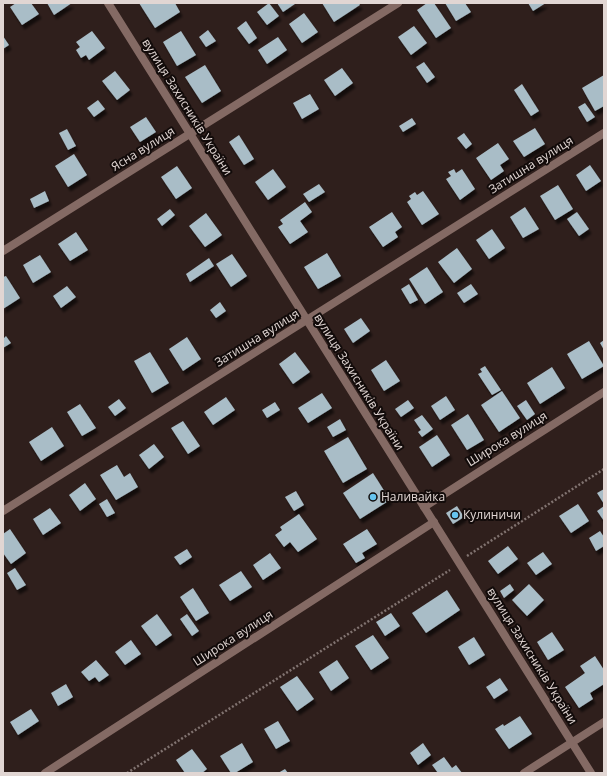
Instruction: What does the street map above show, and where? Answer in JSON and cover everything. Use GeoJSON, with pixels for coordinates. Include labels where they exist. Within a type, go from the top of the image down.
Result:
{"type":"FeatureCollection","features":[{"type":"Feature","properties":{"kind":"street","name":"вулиця Захисників України"},"geometry":{"type":"LineString","coordinates":[[108,3],[591,773]]}},
{"type":"Feature","properties":{"kind":"street","name":"Ясна вулиця"},"geometry":{"type":"LineString","coordinates":[[3,251],[398,3]]}},
{"type":"Feature","properties":{"kind":"street","name":"Затишна вулиця"},"geometry":{"type":"LineString","coordinates":[[3,511],[604,133]]}},
{"type":"Feature","properties":{"kind":"street","name":"Широка вулиця"},"geometry":{"type":"LineString","coordinates":[[424,507],[604,392]]}},
{"type":"Feature","properties":{"kind":"street","name":"Широка вулиця"},"geometry":{"type":"LineString","coordinates":[[45,773],[434,522]]}},
{"type":"Feature","properties":{"kind":"street"},"geometry":{"type":"LineString","coordinates":[[524,773],[604,722]]}},
{"type":"Feature","properties":{"kind":"path"},"geometry":{"type":"LineString","coordinates":[[127,773],[459,563],[604,469]]}},
{"type":"Feature","properties":{"kind":"building"},"geometry":{"type":"Polygon","coordinates":[[[16,3],[31,3],[39,14],[22,25],[10,7],[16,3]]]}},
{"type":"Feature","properties":{"kind":"building"},"geometry":{"type":"Polygon","coordinates":[[[47,3],[72,3],[54,15],[47,3]]]}},
{"type":"Feature","properties":{"kind":"building"},"geometry":{"type":"Polygon","coordinates":[[[139,3],[175,3],[180,12],[155,28],[139,3]]]}},
{"type":"Feature","properties":{"kind":"building"},"geometry":{"type":"Polygon","coordinates":[[[269,3],[279,16],[267,25],[257,12],[269,3]]]}},
{"type":"Feature","properties":{"kind":"building"},"geometry":{"type":"Polygon","coordinates":[[[277,3],[294,3],[295,4],[283,12],[277,3]]]}},
{"type":"Feature","properties":{"kind":"building"},"geometry":{"type":"Polygon","coordinates":[[[322,3],[359,3],[360,5],[334,22],[322,3]]]}},
{"type":"Feature","properties":{"kind":"building"},"geometry":{"type":"Polygon","coordinates":[[[427,3],[434,3],[451,28],[436,38],[417,10],[427,3]]]}},
{"type":"Feature","properties":{"kind":"building"},"geometry":{"type":"Polygon","coordinates":[[[445,3],[465,3],[471,12],[456,21],[445,3]]]}},
{"type":"Feature","properties":{"kind":"building"},"geometry":{"type":"Polygon","coordinates":[[[528,3],[546,3],[533,11],[528,3]]]}},
{"type":"Feature","properties":{"kind":"building"},"geometry":{"type":"Polygon","coordinates":[[[304,13],[318,32],[302,43],[289,24],[304,13]]]}},
{"type":"Feature","properties":{"kind":"building"},"geometry":{"type":"Polygon","coordinates":[[[246,21],[257,38],[249,44],[237,28],[246,21]]]}},
{"type":"Feature","properties":{"kind":"building"},"geometry":{"type":"Polygon","coordinates":[[[414,26],[427,43],[411,55],[398,37],[414,26]]]}},
{"type":"Feature","properties":{"kind":"building"},"geometry":{"type":"Polygon","coordinates":[[[208,30],[216,41],[206,47],[199,37],[208,30]]]}},
{"type":"Feature","properties":{"kind":"building"},"geometry":{"type":"Polygon","coordinates":[[[92,31],[105,48],[89,60],[86,55],[81,58],[76,50],[80,47],[76,42],[92,31]]]}},
{"type":"Feature","properties":{"kind":"building"},"geometry":{"type":"Polygon","coordinates":[[[181,31],[196,55],[177,66],[163,42],[181,31]]]}},
{"type":"Feature","properties":{"kind":"building"},"geometry":{"type":"Polygon","coordinates":[[[3,36],[9,45],[3,49],[3,36]]]}},
{"type":"Feature","properties":{"kind":"building"},"geometry":{"type":"Polygon","coordinates":[[[278,37],[287,50],[267,64],[258,50],[278,37]]]}},
{"type":"Feature","properties":{"kind":"building"},"geometry":{"type":"Polygon","coordinates":[[[424,62],[435,77],[427,83],[416,67],[424,62]]]}},
{"type":"Feature","properties":{"kind":"building"},"geometry":{"type":"Polygon","coordinates":[[[205,65],[221,91],[202,103],[185,77],[205,65]]]}},
{"type":"Feature","properties":{"kind":"building"},"geometry":{"type":"Polygon","coordinates":[[[342,68],[353,83],[335,96],[324,80],[342,68]]]}},
{"type":"Feature","properties":{"kind":"building"},"geometry":{"type":"Polygon","coordinates":[[[115,71],[130,90],[117,100],[102,81],[115,71]]]}},
{"type":"Feature","properties":{"kind":"building"},"geometry":{"type":"Polygon","coordinates":[[[604,75],[604,106],[595,111],[582,88],[604,75]]]}},
{"type":"Feature","properties":{"kind":"building"},"geometry":{"type":"Polygon","coordinates":[[[522,84],[539,111],[531,116],[514,90],[522,84]]]}},
{"type":"Feature","properties":{"kind":"building"},"geometry":{"type":"Polygon","coordinates":[[[310,94],[319,109],[302,119],[293,103],[310,94]]]}},
{"type":"Feature","properties":{"kind":"building"},"geometry":{"type":"Polygon","coordinates":[[[98,100],[105,109],[94,117],[87,108],[98,100]]]}},
{"type":"Feature","properties":{"kind":"building"},"geometry":{"type":"Polygon","coordinates":[[[585,103],[595,117],[587,122],[578,107],[585,103]]]}},
{"type":"Feature","properties":{"kind":"building"},"geometry":{"type":"Polygon","coordinates":[[[146,117],[156,132],[140,142],[130,127],[146,117]]]}},
{"type":"Feature","properties":{"kind":"building"},"geometry":{"type":"Polygon","coordinates":[[[412,118],[416,124],[403,132],[399,126],[412,118]]]}},
{"type":"Feature","properties":{"kind":"building"},"geometry":{"type":"Polygon","coordinates":[[[535,128],[545,144],[524,157],[513,141],[535,128]]]}},
{"type":"Feature","properties":{"kind":"building"},"geometry":{"type":"Polygon","coordinates":[[[67,129],[76,146],[68,150],[59,133],[67,129]]]}},
{"type":"Feature","properties":{"kind":"building"},"geometry":{"type":"Polygon","coordinates":[[[464,133],[472,144],[466,149],[457,138],[464,133]]]}},
{"type":"Feature","properties":{"kind":"building"},"geometry":{"type":"Polygon","coordinates":[[[239,135],[254,159],[244,165],[229,142],[239,135]]]}},
{"type":"Feature","properties":{"kind":"building"},"geometry":{"type":"Polygon","coordinates":[[[498,143],[509,159],[500,165],[504,171],[491,180],[476,158],[498,143]]]}},
{"type":"Feature","properties":{"kind":"building"},"geometry":{"type":"Polygon","coordinates":[[[74,154],[87,175],[68,187],[55,166],[74,154]]]}},
{"type":"Feature","properties":{"kind":"building"},"geometry":{"type":"Polygon","coordinates":[[[590,165],[601,181],[586,191],[576,175],[590,165]]]}},
{"type":"Feature","properties":{"kind":"building"},"geometry":{"type":"Polygon","coordinates":[[[177,166],[192,188],[176,199],[161,177],[177,166]]]}},
{"type":"Feature","properties":{"kind":"building"},"geometry":{"type":"Polygon","coordinates":[[[273,169],[286,187],[268,200],[255,182],[273,169]]]}},
{"type":"Feature","properties":{"kind":"building"},"geometry":{"type":"Polygon","coordinates":[[[454,169],[456,173],[462,169],[475,189],[460,200],[446,179],[451,176],[448,172],[454,169]]]}},
{"type":"Feature","properties":{"kind":"building"},"geometry":{"type":"Polygon","coordinates":[[[319,184],[325,192],[309,202],[303,194],[319,184]]]}},
{"type":"Feature","properties":{"kind":"building"},"geometry":{"type":"Polygon","coordinates":[[[558,185],[573,209],[555,220],[540,196],[558,185]]]}},
{"type":"Feature","properties":{"kind":"building"},"geometry":{"type":"Polygon","coordinates":[[[45,191],[49,201],[34,208],[30,199],[45,191]]]}},
{"type":"Feature","properties":{"kind":"building"},"geometry":{"type":"Polygon","coordinates":[[[423,191],[439,214],[422,225],[407,202],[411,199],[409,196],[415,192],[417,195],[423,191]]]}},
{"type":"Feature","properties":{"kind":"building"},"geometry":{"type":"Polygon","coordinates":[[[305,202],[312,212],[300,221],[308,232],[290,244],[278,227],[283,224],[280,220],[305,202]]]}},
{"type":"Feature","properties":{"kind":"building"},"geometry":{"type":"Polygon","coordinates":[[[525,207],[539,229],[523,238],[510,217],[525,207]]]}},
{"type":"Feature","properties":{"kind":"building"},"geometry":{"type":"Polygon","coordinates":[[[170,209],[175,215],[162,226],[157,219],[170,209]]]}},
{"type":"Feature","properties":{"kind":"building"},"geometry":{"type":"Polygon","coordinates":[[[392,212],[402,227],[395,232],[398,237],[383,247],[369,227],[392,212]]]}},
{"type":"Feature","properties":{"kind":"building"},"geometry":{"type":"Polygon","coordinates":[[[577,212],[589,229],[579,236],[567,219],[577,212]]]}},
{"type":"Feature","properties":{"kind":"building"},"geometry":{"type":"Polygon","coordinates":[[[206,213],[222,235],[205,247],[189,226],[206,213]]]}},
{"type":"Feature","properties":{"kind":"building"},"geometry":{"type":"Polygon","coordinates":[[[492,229],[505,248],[489,259],[476,240],[492,229]]]}},
{"type":"Feature","properties":{"kind":"building"},"geometry":{"type":"Polygon","coordinates":[[[76,232],[88,250],[70,261],[58,244],[76,232]]]}},
{"type":"Feature","properties":{"kind":"building"},"geometry":{"type":"Polygon","coordinates":[[[457,248],[472,269],[454,283],[438,262],[457,248]]]}},
{"type":"Feature","properties":{"kind":"building"},"geometry":{"type":"Polygon","coordinates":[[[327,253],[341,276],[318,289],[304,267],[327,253]]]}},
{"type":"Feature","properties":{"kind":"building"},"geometry":{"type":"Polygon","coordinates":[[[232,254],[247,276],[231,287],[216,264],[232,254]]]}},
{"type":"Feature","properties":{"kind":"building"},"geometry":{"type":"Polygon","coordinates":[[[40,255],[51,272],[33,283],[23,265],[40,255]]]}},
{"type":"Feature","properties":{"kind":"building"},"geometry":{"type":"Polygon","coordinates":[[[209,258],[214,266],[190,282],[186,274],[209,258]]]}},
{"type":"Feature","properties":{"kind":"building"},"geometry":{"type":"Polygon","coordinates":[[[427,267],[443,292],[425,304],[409,279],[427,267]]]}},
{"type":"Feature","properties":{"kind":"building"},"geometry":{"type":"Polygon","coordinates":[[[6,276],[20,298],[3,309],[3,277],[6,276]]]}},
{"type":"Feature","properties":{"kind":"building"},"geometry":{"type":"Polygon","coordinates":[[[409,284],[418,300],[410,304],[401,289],[409,284]]]}},
{"type":"Feature","properties":{"kind":"building"},"geometry":{"type":"Polygon","coordinates":[[[471,284],[478,294],[464,303],[457,293],[471,284]]]}},
{"type":"Feature","properties":{"kind":"building"},"geometry":{"type":"Polygon","coordinates":[[[67,286],[76,297],[61,308],[53,296],[67,286]]]}},
{"type":"Feature","properties":{"kind":"building"},"geometry":{"type":"Polygon","coordinates":[[[220,302],[226,311],[216,318],[210,310],[220,302]]]}},
{"type":"Feature","properties":{"kind":"building"},"geometry":{"type":"Polygon","coordinates":[[[361,318],[370,331],[353,343],[344,329],[361,318]]]}},
{"type":"Feature","properties":{"kind":"building"},"geometry":{"type":"Polygon","coordinates":[[[6,336],[11,343],[3,348],[3,339],[6,336]]]}},
{"type":"Feature","properties":{"kind":"building"},"geometry":{"type":"Polygon","coordinates":[[[187,337],[201,359],[183,371],[169,349],[187,337]]]}},
{"type":"Feature","properties":{"kind":"building"},"geometry":{"type":"Polygon","coordinates":[[[604,340],[604,350],[600,343],[604,340]]]}},
{"type":"Feature","properties":{"kind":"building"},"geometry":{"type":"Polygon","coordinates":[[[589,341],[604,366],[582,379],[567,354],[589,341]]]}},
{"type":"Feature","properties":{"kind":"building"},"geometry":{"type":"Polygon","coordinates":[[[150,352],[169,383],[152,393],[134,361],[150,352]]]}},
{"type":"Feature","properties":{"kind":"building"},"geometry":{"type":"Polygon","coordinates":[[[295,352],[310,372],[293,384],[279,364],[295,352]]]}},
{"type":"Feature","properties":{"kind":"building"},"geometry":{"type":"Polygon","coordinates":[[[386,360],[400,381],[384,391],[371,370],[386,360]]]}},
{"type":"Feature","properties":{"kind":"building"},"geometry":{"type":"Polygon","coordinates":[[[485,366],[501,390],[492,395],[478,374],[482,372],[480,369],[485,366]]]}},
{"type":"Feature","properties":{"kind":"building"},"geometry":{"type":"Polygon","coordinates":[[[552,367],[565,388],[540,404],[527,383],[552,367]]]}},
{"type":"Feature","properties":{"kind":"building"},"geometry":{"type":"Polygon","coordinates":[[[502,391],[520,418],[499,432],[481,405],[502,391]]]}},
{"type":"Feature","properties":{"kind":"building"},"geometry":{"type":"Polygon","coordinates":[[[322,393],[332,408],[308,423],[298,408],[322,393]]]}},
{"type":"Feature","properties":{"kind":"building"},"geometry":{"type":"Polygon","coordinates":[[[446,396],[455,410],[440,420],[431,406],[446,396]]]}},
{"type":"Feature","properties":{"kind":"building"},"geometry":{"type":"Polygon","coordinates":[[[226,397],[235,410],[213,425],[204,412],[226,397]]]}},
{"type":"Feature","properties":{"kind":"building"},"geometry":{"type":"Polygon","coordinates":[[[119,399],[126,408],[115,416],[108,407],[119,399]]]}},
{"type":"Feature","properties":{"kind":"building"},"geometry":{"type":"Polygon","coordinates":[[[408,400],[414,408],[401,417],[395,409],[408,400]]]}},
{"type":"Feature","properties":{"kind":"building"},"geometry":{"type":"Polygon","coordinates":[[[526,400],[535,414],[527,420],[517,406],[526,400]]]}},
{"type":"Feature","properties":{"kind":"building"},"geometry":{"type":"Polygon","coordinates":[[[275,402],[280,410],[267,418],[262,410],[275,402]]]}},
{"type":"Feature","properties":{"kind":"building"},"geometry":{"type":"Polygon","coordinates":[[[80,404],[96,428],[82,436],[67,412],[80,404]]]}},
{"type":"Feature","properties":{"kind":"building"},"geometry":{"type":"Polygon","coordinates":[[[468,414],[484,440],[467,450],[451,425],[468,414]]]}},
{"type":"Feature","properties":{"kind":"building"},"geometry":{"type":"Polygon","coordinates":[[[422,415],[433,429],[422,437],[418,432],[421,430],[414,420],[422,415]]]}},
{"type":"Feature","properties":{"kind":"building"},"geometry":{"type":"Polygon","coordinates":[[[340,419],[346,430],[333,437],[327,427],[340,419]]]}},
{"type":"Feature","properties":{"kind":"building"},"geometry":{"type":"Polygon","coordinates":[[[183,421],[200,446],[188,454],[171,428],[183,421]]]}},
{"type":"Feature","properties":{"kind":"building"},"geometry":{"type":"Polygon","coordinates":[[[52,427],[64,446],[41,461],[29,442],[52,427]]]}},
{"type":"Feature","properties":{"kind":"building"},"geometry":{"type":"Polygon","coordinates":[[[437,435],[450,455],[432,467],[419,447],[437,435]]]}},
{"type":"Feature","properties":{"kind":"building"},"geometry":{"type":"Polygon","coordinates":[[[348,437],[367,469],[343,483],[324,451],[348,437]]]}},
{"type":"Feature","properties":{"kind":"building"},"geometry":{"type":"Polygon","coordinates":[[[154,444],[164,457],[149,469],[139,455],[154,444]]]}},
{"type":"Feature","properties":{"kind":"building"},"geometry":{"type":"Polygon","coordinates":[[[117,465],[124,477],[130,473],[138,487],[116,500],[100,475],[117,465]]]}},
{"type":"Feature","properties":{"kind":"building"},"geometry":{"type":"Polygon","coordinates":[[[373,473],[390,500],[360,519],[343,493],[373,473]]]}},
{"type":"Feature","properties":{"kind":"building"},"geometry":{"type":"Polygon","coordinates":[[[85,483],[96,499],[80,511],[69,495],[85,483]]]}},
{"type":"Feature","properties":{"kind":"building"},"geometry":{"type":"Polygon","coordinates":[[[604,489],[604,504],[597,493],[604,489]]]}},
{"type":"Feature","properties":{"kind":"building"},"geometry":{"type":"Polygon","coordinates":[[[296,491],[304,505],[294,511],[285,497],[296,491]]]}},
{"type":"Feature","properties":{"kind":"building"},"geometry":{"type":"Polygon","coordinates":[[[107,499],[115,513],[107,517],[99,504],[107,499]]]}},
{"type":"Feature","properties":{"kind":"building"},"geometry":{"type":"Polygon","coordinates":[[[578,504],[589,521],[571,533],[559,516],[578,504]]]}},
{"type":"Feature","properties":{"kind":"building","name":"Кулиничи"},"geometry":{"type":"Polygon","coordinates":[[[457,506],[464,517],[453,524],[446,513],[457,506]]]}},
{"type":"Feature","properties":{"kind":"building"},"geometry":{"type":"Polygon","coordinates":[[[604,506],[604,521],[597,511],[604,506]]]}},
{"type":"Feature","properties":{"kind":"building"},"geometry":{"type":"Polygon","coordinates":[[[50,508],[61,523],[43,535],[33,519],[50,508]]]}},
{"type":"Feature","properties":{"kind":"building"},"geometry":{"type":"Polygon","coordinates":[[[299,514],[317,539],[298,552],[290,542],[284,547],[275,535],[282,530],[280,527],[299,514]]]}},
{"type":"Feature","properties":{"kind":"building"},"geometry":{"type":"Polygon","coordinates":[[[10,529],[26,553],[11,564],[3,553],[3,534],[10,529]]]}},
{"type":"Feature","properties":{"kind":"building"},"geometry":{"type":"Polygon","coordinates":[[[367,529],[377,544],[362,553],[365,558],[356,563],[343,544],[367,529]]]}},
{"type":"Feature","properties":{"kind":"building"},"geometry":{"type":"Polygon","coordinates":[[[600,531],[604,537],[604,546],[596,551],[589,538],[600,531]]]}},
{"type":"Feature","properties":{"kind":"building"},"geometry":{"type":"Polygon","coordinates":[[[508,546],[518,559],[498,574],[488,561],[508,546]]]}},
{"type":"Feature","properties":{"kind":"building"},"geometry":{"type":"Polygon","coordinates":[[[187,549],[192,557],[180,565],[174,557],[187,549]]]}},
{"type":"Feature","properties":{"kind":"building"},"geometry":{"type":"Polygon","coordinates":[[[543,552],[552,564],[536,575],[527,563],[543,552]]]}},
{"type":"Feature","properties":{"kind":"building"},"geometry":{"type":"Polygon","coordinates":[[[270,553],[281,568],[263,580],[253,565],[270,553]]]}},
{"type":"Feature","properties":{"kind":"building"},"geometry":{"type":"Polygon","coordinates":[[[15,568],[26,585],[17,590],[7,573],[15,568]]]}},
{"type":"Feature","properties":{"kind":"building"},"geometry":{"type":"Polygon","coordinates":[[[241,571],[252,587],[230,601],[219,585],[241,571]]]}},
{"type":"Feature","properties":{"kind":"building"},"geometry":{"type":"Polygon","coordinates":[[[510,584],[514,590],[504,598],[500,591],[510,584]]]}},
{"type":"Feature","properties":{"kind":"building"},"geometry":{"type":"Polygon","coordinates":[[[529,584],[544,600],[527,616],[512,600],[529,584]]]}},
{"type":"Feature","properties":{"kind":"building"},"geometry":{"type":"Polygon","coordinates":[[[193,588],[209,613],[196,621],[180,597],[193,588]]]}},
{"type":"Feature","properties":{"kind":"building"},"geometry":{"type":"Polygon","coordinates":[[[447,590],[460,610],[426,633],[412,613],[447,590]]]}},
{"type":"Feature","properties":{"kind":"building"},"geometry":{"type":"Polygon","coordinates":[[[391,613],[400,626],[385,636],[376,622],[391,613]]]}},
{"type":"Feature","properties":{"kind":"building"},"geometry":{"type":"Polygon","coordinates":[[[157,614],[172,635],[156,646],[141,626],[157,614]]]}},
{"type":"Feature","properties":{"kind":"building"},"geometry":{"type":"Polygon","coordinates":[[[187,614],[199,631],[192,636],[180,619],[187,614]]]}},
{"type":"Feature","properties":{"kind":"building"},"geometry":{"type":"Polygon","coordinates":[[[552,632],[564,650],[548,660],[537,642],[552,632]]]}},
{"type":"Feature","properties":{"kind":"building"},"geometry":{"type":"Polygon","coordinates":[[[373,635],[389,658],[371,670],[355,646],[373,635]]]}},
{"type":"Feature","properties":{"kind":"building"},"geometry":{"type":"Polygon","coordinates":[[[474,637],[485,655],[469,665],[458,647],[474,637]]]}},
{"type":"Feature","properties":{"kind":"building"},"geometry":{"type":"Polygon","coordinates":[[[131,640],[141,654],[125,665],[115,652],[131,640]]]}},
{"type":"Feature","properties":{"kind":"building"},"geometry":{"type":"Polygon","coordinates":[[[595,656],[604,670],[604,684],[590,693],[593,699],[579,708],[565,687],[585,673],[580,666],[595,656]]]}},
{"type":"Feature","properties":{"kind":"building"},"geometry":{"type":"Polygon","coordinates":[[[96,660],[109,675],[99,682],[95,677],[89,681],[81,672],[96,660]]]}},
{"type":"Feature","properties":{"kind":"building"},"geometry":{"type":"Polygon","coordinates":[[[337,660],[349,678],[331,691],[319,672],[337,660]]]}},
{"type":"Feature","properties":{"kind":"building"},"geometry":{"type":"Polygon","coordinates":[[[297,676],[314,699],[297,711],[280,687],[297,676]]]}},
{"type":"Feature","properties":{"kind":"building"},"geometry":{"type":"Polygon","coordinates":[[[500,678],[508,690],[494,699],[486,687],[500,678]]]}},
{"type":"Feature","properties":{"kind":"building"},"geometry":{"type":"Polygon","coordinates":[[[66,684],[73,697],[58,706],[51,693],[66,684]]]}},
{"type":"Feature","properties":{"kind":"building"},"geometry":{"type":"Polygon","coordinates":[[[31,709],[39,721],[18,735],[10,722],[31,709]]]}},
{"type":"Feature","properties":{"kind":"building"},"geometry":{"type":"Polygon","coordinates":[[[520,716],[532,734],[509,749],[495,729],[503,724],[504,726],[520,716]]]}},
{"type":"Feature","properties":{"kind":"building"},"geometry":{"type":"Polygon","coordinates":[[[278,721],[290,741],[276,749],[264,729],[278,721]]]}},
{"type":"Feature","properties":{"kind":"building"},"geometry":{"type":"Polygon","coordinates":[[[242,743],[253,762],[235,773],[231,773],[220,756],[242,743]]]}},
{"type":"Feature","properties":{"kind":"building"},"geometry":{"type":"Polygon","coordinates":[[[423,743],[431,755],[418,765],[410,753],[423,743]]]}},
{"type":"Feature","properties":{"kind":"building"},"geometry":{"type":"Polygon","coordinates":[[[192,749],[207,769],[202,773],[185,773],[176,760],[192,749]]]}},
{"type":"Feature","properties":{"kind":"building"},"geometry":{"type":"Polygon","coordinates":[[[444,757],[452,768],[456,765],[462,773],[438,773],[432,765],[444,757]]]}},
{"type":"Feature","properties":{"kind":"building"},"geometry":{"type":"Polygon","coordinates":[[[285,769],[288,773],[278,773],[285,769]]]}},
{"type":"Feature","properties":{"kind":"place","name":"Наливайка"},"geometry":{"type":"Point","coordinates":[373,497]}},
{"type":"Feature","properties":{"kind":"place","name":"Кулиничи"},"geometry":{"type":"Point","coordinates":[455,515]}}]}
